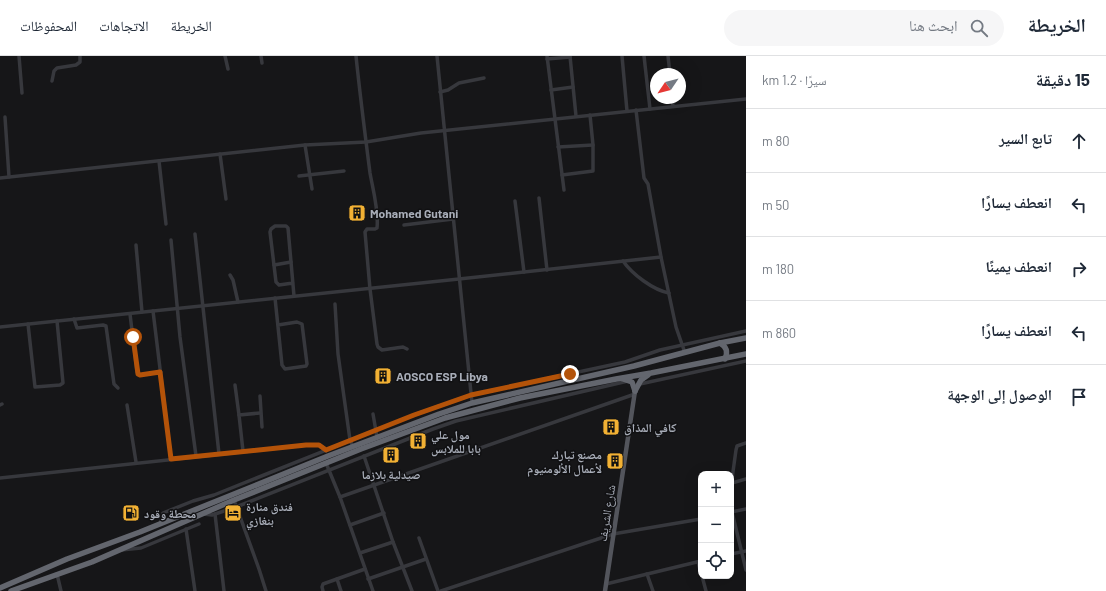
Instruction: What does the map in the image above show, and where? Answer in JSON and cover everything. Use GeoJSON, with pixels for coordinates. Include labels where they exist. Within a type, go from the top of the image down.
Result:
{"type":"FeatureCollection","features":[{"type":"Feature","properties":{"kind":"highway"},"geometry":{"type":"LineString","coordinates":[[11,591],[92,562],[234,500],[326,463],[417,421],[472,403],[685,354],[746,338]]}},
{"type":"Feature","properties":{"kind":"highway"},"geometry":{"type":"LineString","coordinates":[[720,344],[726,348],[727,351],[725,358]]}},
{"type":"Feature","properties":{"kind":"highway"},"geometry":{"type":"LineString","coordinates":[[0,588],[67,559],[160,524],[327,453],[377,440],[472,410],[520,398],[616,378],[651,373],[746,354]]}},
{"type":"Feature","properties":{"kind":"highway"},"geometry":{"type":"LineString","coordinates":[[635,393],[643,378],[651,373]]}},
{"type":"Feature","properties":{"kind":"highway"},"geometry":{"type":"LineString","coordinates":[[616,378],[629,380],[632,382],[635,393]]}},
{"type":"Feature","properties":{"kind":"highway"},"geometry":{"type":"LineString","coordinates":[[88,551],[84,558],[87,561],[92,562]]}},
{"type":"Feature","properties":{"kind":"highway"},"geometry":{"type":"LineString","coordinates":[[67,559],[72,558],[75,562],[72,569]]}},
{"type":"Feature","properties":{"kind":"main road","name":"شارع الشريف"},"geometry":{"type":"LineString","coordinates":[[605,591],[635,393]]}},
{"type":"Feature","properties":{"kind":"street"},"geometry":{"type":"LineString","coordinates":[[19,56],[22,94]]}},
{"type":"Feature","properties":{"kind":"street"},"geometry":{"type":"LineString","coordinates":[[52,81],[54,71],[57,68],[76,65],[80,62],[80,56]]}},
{"type":"Feature","properties":{"kind":"street"},"geometry":{"type":"LineString","coordinates":[[225,56],[228,69]]}},
{"type":"Feature","properties":{"kind":"street"},"geometry":{"type":"LineString","coordinates":[[261,56],[262,63]]}},
{"type":"Feature","properties":{"kind":"street"},"geometry":{"type":"LineString","coordinates":[[356,56],[366,142],[374,199],[377,210],[377,228],[367,230],[365,232],[370,289],[378,347],[382,350],[403,347],[407,349]]}},
{"type":"Feature","properties":{"kind":"street"},"geometry":{"type":"LineString","coordinates":[[437,56],[472,403]]}},
{"type":"Feature","properties":{"kind":"street"},"geometry":{"type":"LineString","coordinates":[[564,190],[547,58],[570,56],[576,116]]}},
{"type":"Feature","properties":{"kind":"street"},"geometry":{"type":"LineString","coordinates":[[622,56],[627,111]]}},
{"type":"Feature","properties":{"kind":"street"},"geometry":{"type":"LineString","coordinates":[[644,56],[650,109]]}},
{"type":"Feature","properties":{"kind":"street"},"geometry":{"type":"LineString","coordinates":[[668,56],[669,68]]}},
{"type":"Feature","properties":{"kind":"street"},"geometry":{"type":"LineString","coordinates":[[440,92],[446,91],[462,82],[484,78]]}},
{"type":"Feature","properties":{"kind":"street"},"geometry":{"type":"LineString","coordinates":[[551,90],[573,87]]}},
{"type":"Feature","properties":{"kind":"street"},"geometry":{"type":"LineString","coordinates":[[0,178],[305,145],[366,142],[421,133],[746,98]]}},
{"type":"Feature","properties":{"kind":"street"},"geometry":{"type":"LineString","coordinates":[[636,110],[644,178],[648,184],[661,257],[676,327],[685,354]]}},
{"type":"Feature","properties":{"kind":"street"},"geometry":{"type":"LineString","coordinates":[[562,175],[593,171],[593,145],[590,115]]}},
{"type":"Feature","properties":{"kind":"street"},"geometry":{"type":"LineString","coordinates":[[5,117],[9,177]]}},
{"type":"Feature","properties":{"kind":"street"},"geometry":{"type":"LineString","coordinates":[[305,145],[312,189]]}},
{"type":"Feature","properties":{"kind":"street"},"geometry":{"type":"LineString","coordinates":[[558,147],[593,145]]}},
{"type":"Feature","properties":{"kind":"street"},"geometry":{"type":"LineString","coordinates":[[220,154],[226,199]]}},
{"type":"Feature","properties":{"kind":"street"},"geometry":{"type":"LineString","coordinates":[[159,161],[166,224]]}},
{"type":"Feature","properties":{"kind":"street"},"geometry":{"type":"LineString","coordinates":[[299,176],[344,170]]}},
{"type":"Feature","properties":{"kind":"street"},"geometry":{"type":"LineString","coordinates":[[539,198],[547,270]]}},
{"type":"Feature","properties":{"kind":"street"},"geometry":{"type":"LineString","coordinates":[[515,201],[524,272]]}},
{"type":"Feature","properties":{"kind":"street"},"geometry":{"type":"LineString","coordinates":[[404,225],[453,219]]}},
{"type":"Feature","properties":{"kind":"street"},"geometry":{"type":"LineString","coordinates":[[293,283],[277,284],[270,232],[275,226],[282,225],[287,227],[291,262],[293,283],[294,296]]}},
{"type":"Feature","properties":{"kind":"street"},"geometry":{"type":"LineString","coordinates":[[195,234],[219,454]]}},
{"type":"Feature","properties":{"kind":"street"},"geometry":{"type":"LineString","coordinates":[[171,240],[180,337],[196,456]]}},
{"type":"Feature","properties":{"kind":"street"},"geometry":{"type":"LineString","coordinates":[[136,245],[142,312]]}},
{"type":"Feature","properties":{"kind":"street"},"geometry":{"type":"LineString","coordinates":[[0,327],[661,257]]}},
{"type":"Feature","properties":{"kind":"street"},"geometry":{"type":"LineString","coordinates":[[623,261],[631,272],[660,291],[669,293]]}},
{"type":"Feature","properties":{"kind":"street"},"geometry":{"type":"LineString","coordinates":[[274,265],[291,262]]}},
{"type":"Feature","properties":{"kind":"street"},"geometry":{"type":"LineString","coordinates":[[230,275],[233,280],[238,302]]}},
{"type":"Feature","properties":{"kind":"street"},"geometry":{"type":"LineString","coordinates":[[275,298],[278,325],[284,369],[306,366],[302,324],[297,322],[278,325]]}},
{"type":"Feature","properties":{"kind":"street"},"geometry":{"type":"LineString","coordinates":[[335,304],[338,354],[342,371],[352,446]]}},
{"type":"Feature","properties":{"kind":"street"},"geometry":{"type":"LineString","coordinates":[[153,311],[171,459]]}},
{"type":"Feature","properties":{"kind":"street"},"geometry":{"type":"LineString","coordinates":[[130,314],[137,372],[140,375],[160,372]]}},
{"type":"Feature","properties":{"kind":"street"},"geometry":{"type":"LineString","coordinates":[[74,319],[76,327],[78,328],[103,325],[106,326],[114,384],[118,388]]}},
{"type":"Feature","properties":{"kind":"street"},"geometry":{"type":"LineString","coordinates":[[28,324],[35,387],[60,385],[63,383],[57,321]]}},
{"type":"Feature","properties":{"kind":"street"},"geometry":{"type":"LineString","coordinates":[[0,478],[136,462],[319,445],[327,453],[350,440],[471,395],[625,362],[660,350],[746,331]]}},
{"type":"Feature","properties":{"kind":"street"},"geometry":{"type":"LineString","coordinates":[[639,384],[746,361]]}},
{"type":"Feature","properties":{"kind":"street"},"geometry":{"type":"LineString","coordinates":[[203,514],[215,514],[433,428],[456,421],[629,380]]}},
{"type":"Feature","properties":{"kind":"street"},"geometry":{"type":"LineString","coordinates":[[234,385],[243,451]]}},
{"type":"Feature","properties":{"kind":"street"},"geometry":{"type":"LineString","coordinates":[[340,497],[635,393]]}},
{"type":"Feature","properties":{"kind":"street"},"geometry":{"type":"LineString","coordinates":[[260,396],[262,427]]}},
{"type":"Feature","properties":{"kind":"street"},"geometry":{"type":"LineString","coordinates":[[127,405],[136,462]]}},
{"type":"Feature","properties":{"kind":"street"},"geometry":{"type":"LineString","coordinates":[[238,415],[260,413]]}},
{"type":"Feature","properties":{"kind":"street"},"geometry":{"type":"LineString","coordinates":[[373,414],[380,450]]}},
{"type":"Feature","properties":{"kind":"street"},"geometry":{"type":"LineString","coordinates":[[414,415],[417,421]]}},
{"type":"Feature","properties":{"kind":"street"},"geometry":{"type":"LineString","coordinates":[[397,422],[399,428]]}},
{"type":"Feature","properties":{"kind":"street"},"geometry":{"type":"LineString","coordinates":[[733,471],[736,450],[738,446],[746,443]]}},
{"type":"Feature","properties":{"kind":"street"},"geometry":{"type":"LineString","coordinates":[[364,456],[393,542],[412,591]]}},
{"type":"Feature","properties":{"kind":"street"},"geometry":{"type":"LineString","coordinates":[[326,463],[340,497],[373,591]]}},
{"type":"Feature","properties":{"kind":"street"},"geometry":{"type":"LineString","coordinates":[[734,484],[746,479]]}},
{"type":"Feature","properties":{"kind":"street"},"geometry":{"type":"LineString","coordinates":[[234,500],[266,591]]}},
{"type":"Feature","properties":{"kind":"street"},"geometry":{"type":"LineString","coordinates":[[734,512],[746,510]]}},
{"type":"Feature","properties":{"kind":"street"},"geometry":{"type":"LineString","coordinates":[[350,525],[384,513]]}},
{"type":"Feature","properties":{"kind":"street"},"geometry":{"type":"LineString","coordinates":[[215,514],[224,591]]}},
{"type":"Feature","properties":{"kind":"street"},"geometry":{"type":"LineString","coordinates":[[441,591],[452,589],[613,534],[698,520]]}},
{"type":"Feature","properties":{"kind":"street"},"geometry":{"type":"LineString","coordinates":[[734,521],[744,551],[746,570]]}},
{"type":"Feature","properties":{"kind":"street"},"geometry":{"type":"LineString","coordinates":[[119,550],[141,548],[199,524]]}},
{"type":"Feature","properties":{"kind":"street"},"geometry":{"type":"LineString","coordinates":[[186,530],[195,591]]}},
{"type":"Feature","properties":{"kind":"street"},"geometry":{"type":"LineString","coordinates":[[419,538],[438,591]]}},
{"type":"Feature","properties":{"kind":"street"},"geometry":{"type":"LineString","coordinates":[[360,553],[393,542]]}},
{"type":"Feature","properties":{"kind":"street"},"geometry":{"type":"LineString","coordinates":[[734,553],[744,551]]}},
{"type":"Feature","properties":{"kind":"street"},"geometry":{"type":"LineString","coordinates":[[368,579],[426,559]]}},
{"type":"Feature","properties":{"kind":"street"},"geometry":{"type":"LineString","coordinates":[[606,584],[698,562]]}},
{"type":"Feature","properties":{"kind":"street"},"geometry":{"type":"LineString","coordinates":[[324,591],[322,587],[323,584],[365,569]]}},
{"type":"Feature","properties":{"kind":"street"},"geometry":{"type":"LineString","coordinates":[[57,574],[61,591]]}},
{"type":"Feature","properties":{"kind":"street"},"geometry":{"type":"LineString","coordinates":[[647,574],[653,591]]}},
{"type":"Feature","properties":{"kind":"street"},"geometry":{"type":"LineString","coordinates":[[337,579],[341,591]]}},
{"type":"Feature","properties":{"kind":"street"},"geometry":{"type":"LineString","coordinates":[[702,579],[706,591]]}},
{"type":"Feature","properties":{"kind":"place","name":"Mohamed Gutani"},"geometry":{"type":"Point","coordinates":[357,213]}},
{"type":"Feature","properties":{"kind":"place","name":"AOSCO ESP Libya"},"geometry":{"type":"Point","coordinates":[383,376]}},
{"type":"Feature","properties":{"kind":"place","name":"كافي المذاق"},"geometry":{"type":"Point","coordinates":[611,427]}},
{"type":"Feature","properties":{"kind":"place","name":"مول علي بابا للملابس"},"geometry":{"type":"Point","coordinates":[418,441]}},
{"type":"Feature","properties":{"kind":"place","name":"صيدلية بلازما"},"geometry":{"type":"Point","coordinates":[391,455]}},
{"type":"Feature","properties":{"kind":"place","name":"مصنع تبارك لأعمال الألومنيوم"},"geometry":{"type":"Point","coordinates":[615,461]}},
{"type":"Feature","properties":{"kind":"place","name":"محطة وقود"},"geometry":{"type":"Point","coordinates":[131,513]}},
{"type":"Feature","properties":{"kind":"place","name":"فندق منارة بنغازي"},"geometry":{"type":"Point","coordinates":[233,513]}},
{"type":"Feature","properties":{"kind":"route"},"geometry":{"type":"LineString","coordinates":[[133,337],[138,374],[160,372],[171,459],[306,445],[321,445],[326,450],[414,415],[471,395],[570,374]]}}]}
